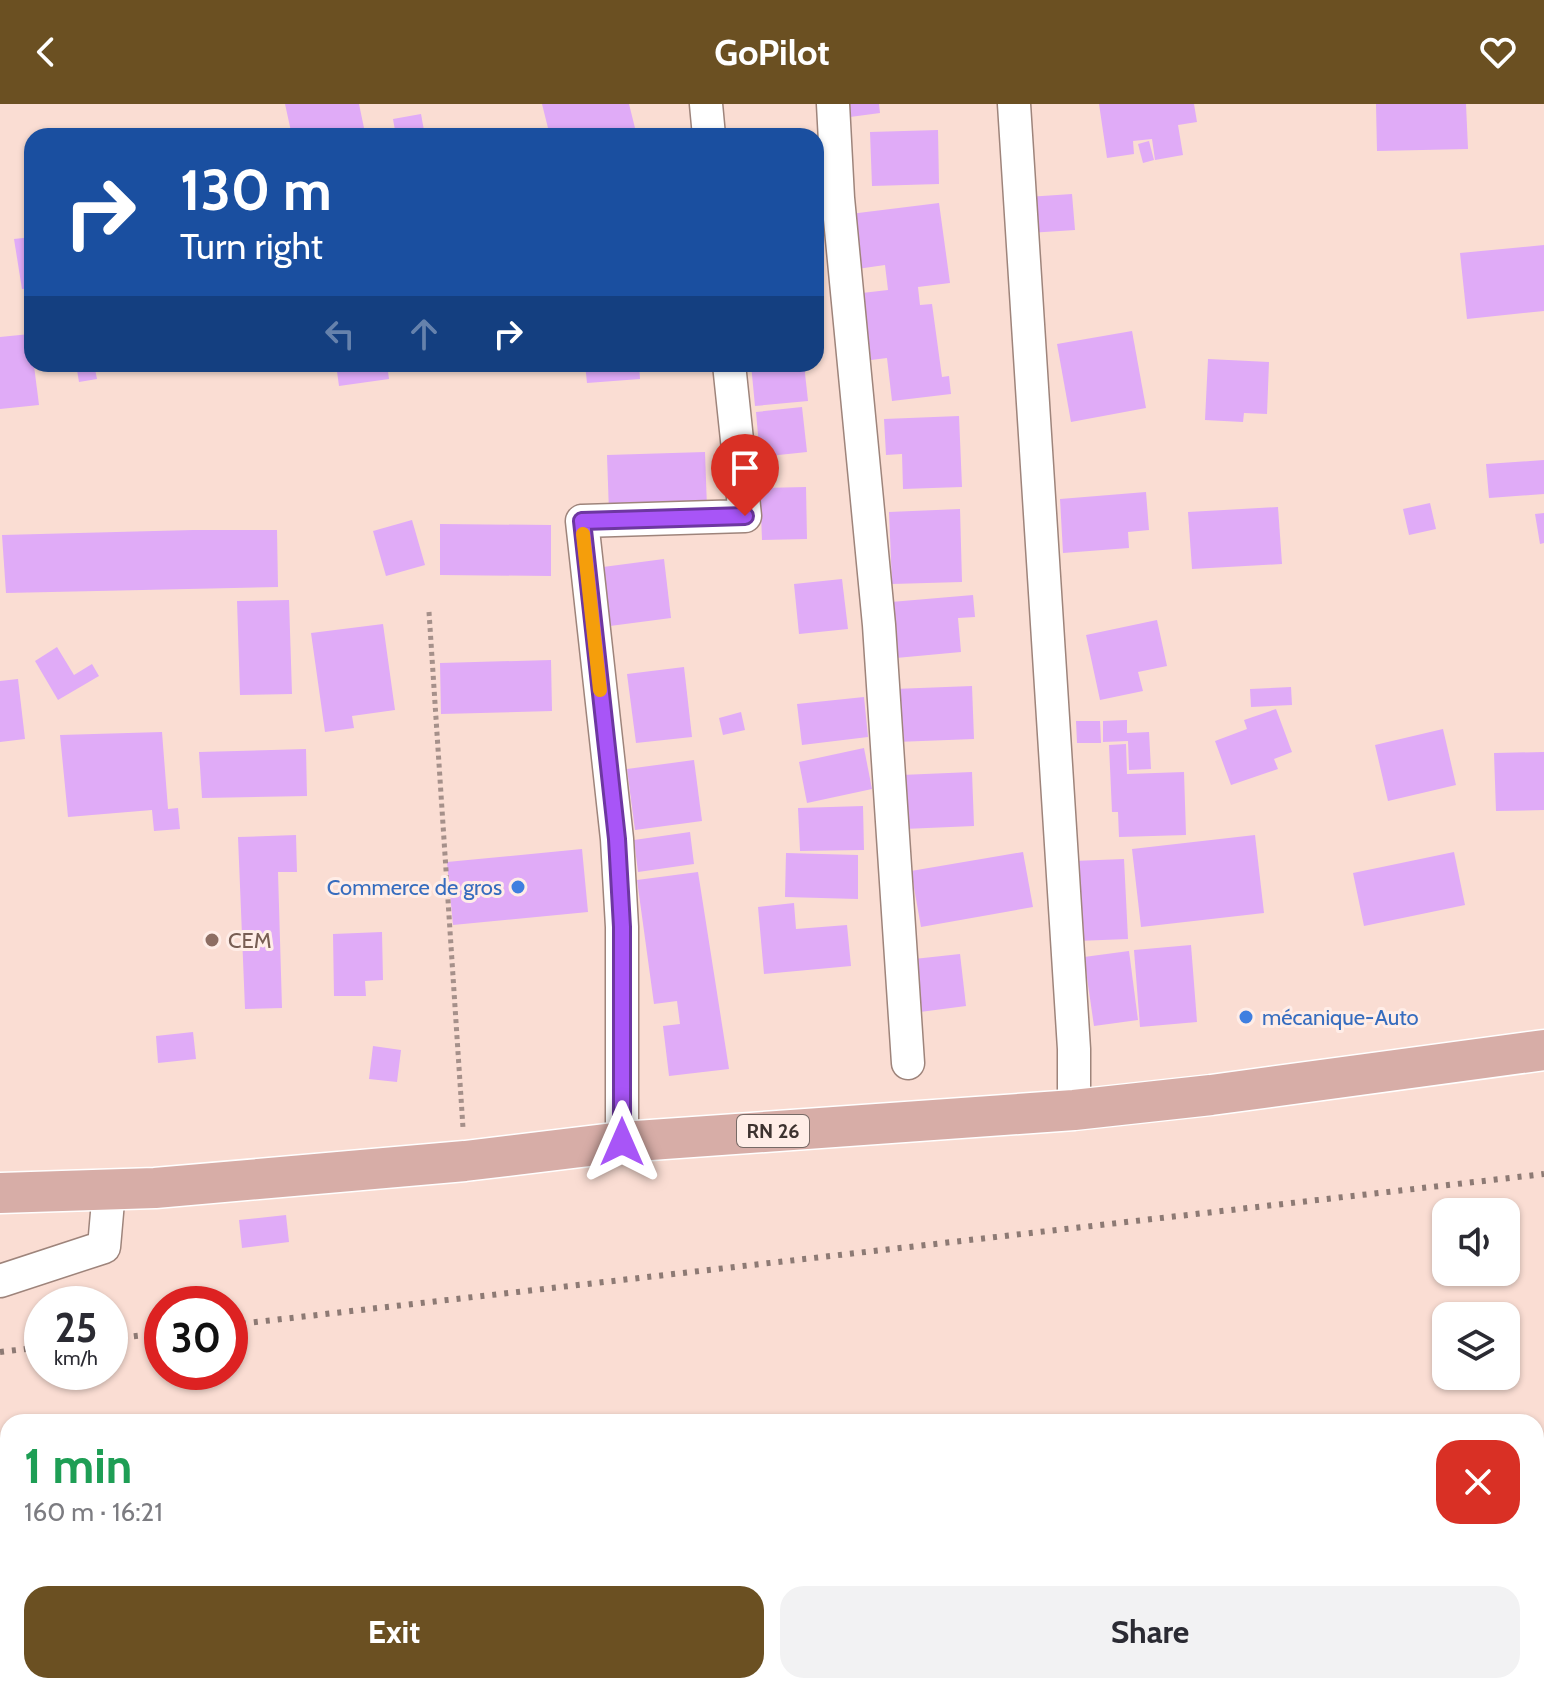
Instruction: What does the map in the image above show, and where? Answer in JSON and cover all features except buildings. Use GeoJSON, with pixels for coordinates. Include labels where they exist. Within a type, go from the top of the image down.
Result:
{"type":"FeatureCollection","features":[{"type":"Feature","properties":{"kind":"main road","name":"RN 26"},"geometry":{"type":"LineString","coordinates":[[0,1193],[109,1190],[465,1161],[622,1142],[1074,1110],[1211,1095],[1544,1050]]}},
{"type":"Feature","properties":{"kind":"street"},"geometry":{"type":"LineString","coordinates":[[706,104],[708,128]]}},
{"type":"Feature","properties":{"kind":"street"},"geometry":{"type":"LineString","coordinates":[[833,104],[879,625],[908,1063]]}},
{"type":"Feature","properties":{"kind":"street"},"geometry":{"type":"LineString","coordinates":[[1014,104],[1074,1049],[1074,1110]]}},
{"type":"Feature","properties":{"kind":"street"},"geometry":{"type":"LineString","coordinates":[[622,1142],[622,927],[617,839],[582,521],[745,516],[730,372]]}},
{"type":"Feature","properties":{"kind":"street"},"geometry":{"type":"LineString","coordinates":[[0,1281],[104,1247],[109,1190]]}},
{"type":"Feature","properties":{"kind":"path"},"geometry":{"type":"LineString","coordinates":[[429,612],[465,1161]]}},
{"type":"Feature","properties":{"kind":"railway"},"geometry":{"type":"LineString","coordinates":[[248,1323],[1544,1174]]}},
{"type":"Feature","properties":{"kind":"railway"},"geometry":{"type":"LineString","coordinates":[[128,1337],[144,1335]]}},
{"type":"Feature","properties":{"kind":"railway"},"geometry":{"type":"LineString","coordinates":[[0,1352],[24,1349]]}},
{"type":"Feature","properties":{"kind":"slow traffic"},"geometry":{"type":"LineString","coordinates":[[583,534],[600,690]]}},
{"type":"Feature","properties":{"kind":"place","name":"Commerce de gros"},"geometry":{"type":"Point","coordinates":[518,887]}},
{"type":"Feature","properties":{"kind":"place","name":"CEM"},"geometry":{"type":"Point","coordinates":[212,940]}},
{"type":"Feature","properties":{"kind":"place","name":"mécanique-Auto"},"geometry":{"type":"Point","coordinates":[1246,1017]}},
{"type":"Feature","properties":{"kind":"route"},"geometry":{"type":"LineString","coordinates":[[622,1142],[622,927],[617,839],[582,521],[745,516]]}}]}
